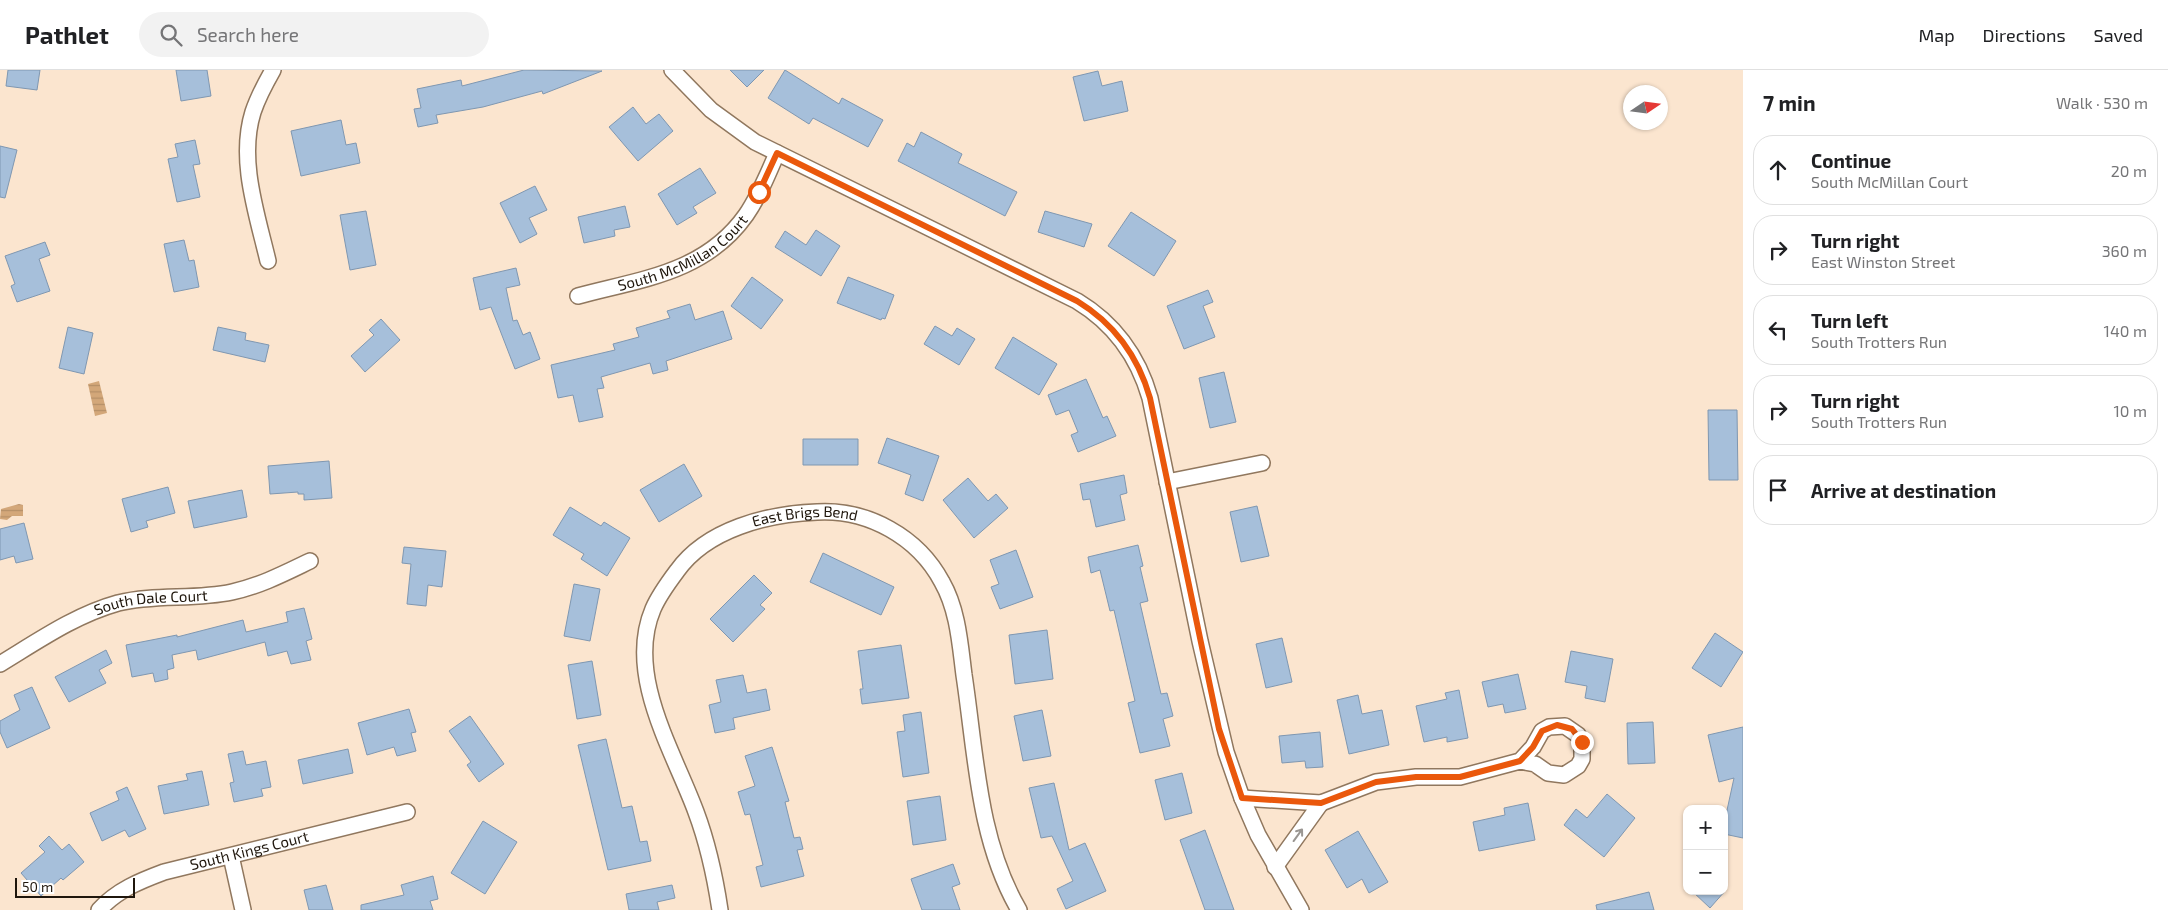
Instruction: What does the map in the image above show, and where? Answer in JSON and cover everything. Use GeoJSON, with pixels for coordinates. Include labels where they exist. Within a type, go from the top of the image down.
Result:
{"type":"FeatureCollection","features":[{"type":"Feature","properties":{"kind":"street"},"geometry":{"type":"LineString","coordinates":[[268,261],[249,173],[248,150],[252,114],[258,96],[273,70]]}},
{"type":"Feature","properties":{"kind":"street"},"geometry":{"type":"LineString","coordinates":[[672,70],[711,110],[731,126],[777,153],[1077,301],[1094,312],[1122,339],[1144,376],[1150,398],[1219,729],[1242,798],[1275,867],[1301,910]]}},
{"type":"Feature","properties":{"kind":"street","name":"South McMillan Court"},"geometry":{"type":"LineString","coordinates":[[578,296],[668,273],[686,266],[718,245],[746,214],[777,153]]}},
{"type":"Feature","properties":{"kind":"street"},"geometry":{"type":"LineString","coordinates":[[1167,482],[1262,463]]}},
{"type":"Feature","properties":{"kind":"street","name":"East Brigs Bend"},"geometry":{"type":"LineString","coordinates":[[720,910],[714,874],[699,821],[652,704],[649,691],[645,662],[647,634],[652,610],[680,566],[700,547],[721,534],[770,518],[806,512],[829,511],[846,513],[871,520],[893,531],[912,545],[929,563],[942,582],[958,627],[986,827],[995,859],[1019,910]]}},
{"type":"Feature","properties":{"kind":"street","name":"South Dale Court"},"geometry":{"type":"LineString","coordinates":[[0,664],[70,621],[96,610],[120,603],[231,592],[253,587],[310,561]]}},
{"type":"Feature","properties":{"kind":"street"},"geometry":{"type":"LineString","coordinates":[[1242,798],[1321,803],[1376,782],[1416,777],[1460,777],[1520,761]]}},
{"type":"Feature","properties":{"kind":"street"},"geometry":{"type":"LineString","coordinates":[[1275,867],[1321,803]]}},
{"type":"Feature","properties":{"kind":"street","name":"South Kings Court"},"geometry":{"type":"LineString","coordinates":[[99,910],[112,897],[144,879],[164,872],[407,812]]}},
{"type":"Feature","properties":{"kind":"street"},"geometry":{"type":"LineString","coordinates":[[231,856],[244,910]]}},
{"type":"Feature","properties":{"kind":"shaded area"},"geometry":{"type":"Polygon","coordinates":[[[99,381],[107,413],[95,416],[88,384],[99,381]]]}},
{"type":"Feature","properties":{"kind":"shaded area"},"geometry":{"type":"Polygon","coordinates":[[[19,504],[23,505],[23,516],[12,516],[7,520],[0,519],[1,509],[19,504]]]}},
{"type":"Feature","properties":{"kind":"building"},"geometry":{"type":"Polygon","coordinates":[[[8,70],[40,70],[37,90],[6,86],[8,70]]]}},
{"type":"Feature","properties":{"kind":"building"},"geometry":{"type":"Polygon","coordinates":[[[176,70],[207,70],[211,96],[181,101],[176,70]]]}},
{"type":"Feature","properties":{"kind":"building"},"geometry":{"type":"Polygon","coordinates":[[[524,70],[602,71],[543,94],[542,91],[483,107],[436,115],[438,123],[418,127],[414,109],[421,108],[417,89],[461,80],[462,86],[524,70]]]}},
{"type":"Feature","properties":{"kind":"building"},"geometry":{"type":"Polygon","coordinates":[[[730,70],[764,70],[747,87],[730,70]]]}},
{"type":"Feature","properties":{"kind":"building"},"geometry":{"type":"Polygon","coordinates":[[[785,70],[839,104],[842,98],[883,120],[868,147],[813,118],[809,124],[768,98],[785,70]]]}},
{"type":"Feature","properties":{"kind":"building"},"geometry":{"type":"Polygon","coordinates":[[[1098,71],[1102,86],[1122,81],[1128,111],[1084,121],[1073,77],[1098,71]]]}},
{"type":"Feature","properties":{"kind":"building"},"geometry":{"type":"Polygon","coordinates":[[[633,107],[646,124],[659,114],[673,131],[638,161],[609,127],[633,107]]]}},
{"type":"Feature","properties":{"kind":"building"},"geometry":{"type":"Polygon","coordinates":[[[341,120],[346,145],[356,143],[360,163],[301,176],[291,131],[341,120]]]}},
{"type":"Feature","properties":{"kind":"building"},"geometry":{"type":"Polygon","coordinates":[[[921,132],[962,154],[958,163],[1017,192],[1005,216],[898,161],[907,143],[914,147],[921,132]]]}},
{"type":"Feature","properties":{"kind":"building"},"geometry":{"type":"Polygon","coordinates":[[[195,140],[200,164],[193,165],[200,197],[177,202],[168,159],[178,157],[175,144],[195,140]]]}},
{"type":"Feature","properties":{"kind":"building"},"geometry":{"type":"Polygon","coordinates":[[[0,146],[17,150],[5,198],[0,197],[0,146]]]}},
{"type":"Feature","properties":{"kind":"building"},"geometry":{"type":"Polygon","coordinates":[[[700,168],[716,193],[693,207],[697,213],[677,225],[658,194],[700,168]]]}},
{"type":"Feature","properties":{"kind":"building"},"geometry":{"type":"Polygon","coordinates":[[[535,186],[547,210],[529,218],[537,234],[520,243],[500,203],[535,186]]]}},
{"type":"Feature","properties":{"kind":"building"},"geometry":{"type":"Polygon","coordinates":[[[625,206],[630,227],[614,230],[615,236],[584,243],[578,217],[625,206]]]}},
{"type":"Feature","properties":{"kind":"building"},"geometry":{"type":"Polygon","coordinates":[[[366,211],[376,265],[350,270],[340,215],[366,211]]]}},
{"type":"Feature","properties":{"kind":"building"},"geometry":{"type":"Polygon","coordinates":[[[1045,211],[1092,224],[1084,247],[1038,232],[1045,211]]]}},
{"type":"Feature","properties":{"kind":"building"},"geometry":{"type":"Polygon","coordinates":[[[1131,212],[1176,241],[1154,276],[1108,246],[1131,212]]]}},
{"type":"Feature","properties":{"kind":"building"},"geometry":{"type":"Polygon","coordinates":[[[816,230],[840,246],[821,276],[775,247],[785,231],[806,245],[816,230]]]}},
{"type":"Feature","properties":{"kind":"building"},"geometry":{"type":"Polygon","coordinates":[[[184,240],[189,261],[194,260],[199,287],[174,292],[164,244],[184,240]]]}},
{"type":"Feature","properties":{"kind":"building"},"geometry":{"type":"Polygon","coordinates":[[[45,242],[50,255],[39,259],[50,291],[17,302],[11,286],[15,284],[5,256],[45,242]]]}},
{"type":"Feature","properties":{"kind":"building"},"geometry":{"type":"Polygon","coordinates":[[[516,268],[520,285],[506,288],[513,321],[517,320],[523,335],[530,332],[540,359],[515,369],[491,307],[480,310],[473,278],[516,268]]]}},
{"type":"Feature","properties":{"kind":"building"},"geometry":{"type":"Polygon","coordinates":[[[752,277],[783,300],[761,329],[731,306],[752,277]]]}},
{"type":"Feature","properties":{"kind":"building"},"geometry":{"type":"Polygon","coordinates":[[[848,277],[894,295],[885,319],[882,318],[881,320],[837,303],[848,277]]]}},
{"type":"Feature","properties":{"kind":"building"},"geometry":{"type":"Polygon","coordinates":[[[1208,290],[1213,302],[1203,306],[1215,337],[1184,349],[1167,306],[1208,290]]]}},
{"type":"Feature","properties":{"kind":"building"},"geometry":{"type":"Polygon","coordinates":[[[690,304],[695,320],[723,311],[732,339],[666,361],[668,370],[653,374],[650,363],[601,377],[604,388],[597,389],[603,417],[579,422],[573,395],[558,398],[551,365],[615,350],[613,344],[639,337],[636,328],[670,318],[667,311],[690,304]]]}},
{"type":"Feature","properties":{"kind":"building"},"geometry":{"type":"Polygon","coordinates":[[[381,319],[400,340],[365,372],[351,356],[374,335],[369,330],[381,319]]]}},
{"type":"Feature","properties":{"kind":"building"},"geometry":{"type":"Polygon","coordinates":[[[935,326],[952,336],[957,328],[975,339],[959,365],[924,344],[935,326]]]}},
{"type":"Feature","properties":{"kind":"building"},"geometry":{"type":"Polygon","coordinates":[[[68,327],[93,333],[84,374],[59,368],[68,327]]]}},
{"type":"Feature","properties":{"kind":"building"},"geometry":{"type":"Polygon","coordinates":[[[218,327],[246,333],[245,340],[269,345],[265,362],[213,350],[218,327]]]}},
{"type":"Feature","properties":{"kind":"building"},"geometry":{"type":"Polygon","coordinates":[[[1013,337],[1057,364],[1039,395],[995,368],[1013,337]]]}},
{"type":"Feature","properties":{"kind":"building"},"geometry":{"type":"Polygon","coordinates":[[[1224,372],[1236,422],[1210,428],[1199,378],[1224,372]]]}},
{"type":"Feature","properties":{"kind":"building"},"geometry":{"type":"Polygon","coordinates":[[[1086,379],[1103,418],[1107,416],[1116,436],[1078,452],[1071,435],[1078,432],[1069,410],[1056,415],[1048,395],[1086,379]]]}},
{"type":"Feature","properties":{"kind":"building"},"geometry":{"type":"Polygon","coordinates":[[[1708,410],[1737,410],[1738,480],[1709,480],[1708,410]]]}},
{"type":"Feature","properties":{"kind":"building"},"geometry":{"type":"Polygon","coordinates":[[[887,438],[939,456],[923,501],[905,494],[911,475],[878,463],[887,438]]]}},
{"type":"Feature","properties":{"kind":"building"},"geometry":{"type":"Polygon","coordinates":[[[803,439],[858,439],[858,465],[803,465],[803,439]]]}},
{"type":"Feature","properties":{"kind":"building"},"geometry":{"type":"Polygon","coordinates":[[[329,461],[332,498],[304,500],[304,494],[298,494],[298,492],[270,494],[268,466],[329,461]]]}},
{"type":"Feature","properties":{"kind":"building"},"geometry":{"type":"Polygon","coordinates":[[[684,464],[702,496],[659,522],[640,490],[684,464]]]}},
{"type":"Feature","properties":{"kind":"building"},"geometry":{"type":"Polygon","coordinates":[[[1124,475],[1127,493],[1120,495],[1125,520],[1096,527],[1090,499],[1083,500],[1080,484],[1124,475]]]}},
{"type":"Feature","properties":{"kind":"building"},"geometry":{"type":"Polygon","coordinates":[[[968,478],[988,501],[996,494],[1008,508],[974,538],[943,500],[968,478]]]}},
{"type":"Feature","properties":{"kind":"building"},"geometry":{"type":"Polygon","coordinates":[[[168,487],[175,513],[146,521],[148,527],[131,532],[122,499],[168,487]]]}},
{"type":"Feature","properties":{"kind":"building"},"geometry":{"type":"Polygon","coordinates":[[[242,490],[247,517],[194,528],[188,501],[242,490]]]}},
{"type":"Feature","properties":{"kind":"building"},"geometry":{"type":"Polygon","coordinates":[[[1257,506],[1269,556],[1241,562],[1230,512],[1257,506]]]}},
{"type":"Feature","properties":{"kind":"building"},"geometry":{"type":"Polygon","coordinates":[[[570,507],[601,526],[604,522],[630,538],[607,576],[581,559],[584,554],[553,535],[570,507]]]}},
{"type":"Feature","properties":{"kind":"building"},"geometry":{"type":"Polygon","coordinates":[[[24,523],[33,559],[16,563],[14,556],[0,560],[0,529],[24,523]]]}},
{"type":"Feature","properties":{"kind":"building"},"geometry":{"type":"Polygon","coordinates":[[[1138,545],[1143,566],[1140,567],[1148,601],[1140,603],[1161,694],[1167,693],[1173,716],[1163,719],[1170,746],[1140,753],[1128,703],[1135,701],[1114,610],[1110,611],[1100,570],[1091,573],[1088,557],[1138,545]]]}},
{"type":"Feature","properties":{"kind":"building"},"geometry":{"type":"Polygon","coordinates":[[[404,547],[446,551],[442,587],[428,585],[426,606],[407,604],[411,564],[402,563],[404,547]]]}},
{"type":"Feature","properties":{"kind":"building"},"geometry":{"type":"Polygon","coordinates":[[[1016,550],[1033,597],[1000,609],[991,587],[999,584],[990,560],[1016,550]]]}},
{"type":"Feature","properties":{"kind":"building"},"geometry":{"type":"Polygon","coordinates":[[[823,553],[894,587],[881,615],[810,582],[823,553]]]}},
{"type":"Feature","properties":{"kind":"building"},"geometry":{"type":"Polygon","coordinates":[[[754,575],[772,593],[760,605],[765,609],[733,642],[710,619],[754,575]]]}},
{"type":"Feature","properties":{"kind":"building"},"geometry":{"type":"Polygon","coordinates":[[[574,584],[600,589],[590,641],[564,636],[574,584]]]}},
{"type":"Feature","properties":{"kind":"building"},"geometry":{"type":"Polygon","coordinates":[[[304,608],[312,639],[306,641],[311,660],[291,664],[287,651],[268,656],[265,642],[198,660],[196,650],[172,655],[174,668],[167,670],[168,679],[155,682],[153,673],[132,677],[126,645],[177,635],[177,637],[243,620],[246,632],[288,622],[286,612],[304,608]]]}},
{"type":"Feature","properties":{"kind":"building"},"geometry":{"type":"Polygon","coordinates":[[[1047,630],[1053,679],[1015,684],[1009,635],[1047,630]]]}},
{"type":"Feature","properties":{"kind":"building"},"geometry":{"type":"Polygon","coordinates":[[[1715,633],[1743,652],[1721,687],[1692,668],[1715,633]]]}},
{"type":"Feature","properties":{"kind":"building"},"geometry":{"type":"Polygon","coordinates":[[[1282,638],[1292,682],[1266,688],[1256,644],[1282,638]]]}},
{"type":"Feature","properties":{"kind":"building"},"geometry":{"type":"Polygon","coordinates":[[[901,645],[909,698],[862,704],[860,689],[863,689],[858,651],[901,645]]]}},
{"type":"Feature","properties":{"kind":"building"},"geometry":{"type":"Polygon","coordinates":[[[106,650],[112,663],[99,670],[106,683],[69,702],[55,677],[106,650]]]}},
{"type":"Feature","properties":{"kind":"building"},"geometry":{"type":"Polygon","coordinates":[[[1571,651],[1613,659],[1605,702],[1585,698],[1587,686],[1565,682],[1571,651]]]}},
{"type":"Feature","properties":{"kind":"building"},"geometry":{"type":"Polygon","coordinates":[[[592,661],[601,715],[577,719],[568,665],[592,661]]]}},
{"type":"Feature","properties":{"kind":"building"},"geometry":{"type":"Polygon","coordinates":[[[1518,674],[1526,709],[1505,713],[1503,704],[1488,707],[1482,682],[1518,674]]]}},
{"type":"Feature","properties":{"kind":"building"},"geometry":{"type":"Polygon","coordinates":[[[743,675],[747,693],[766,689],[770,710],[733,718],[735,729],[715,733],[709,705],[721,702],[716,680],[743,675]]]}},
{"type":"Feature","properties":{"kind":"building"},"geometry":{"type":"Polygon","coordinates":[[[32,687],[50,728],[7,748],[0,732],[0,721],[20,710],[14,695],[32,687]]]}},
{"type":"Feature","properties":{"kind":"building"},"geometry":{"type":"Polygon","coordinates":[[[1459,690],[1468,738],[1447,742],[1447,737],[1424,742],[1416,706],[1447,699],[1445,693],[1459,690]]]}},
{"type":"Feature","properties":{"kind":"building"},"geometry":{"type":"Polygon","coordinates":[[[1358,695],[1362,714],[1382,710],[1389,745],[1349,754],[1337,700],[1358,695]]]}},
{"type":"Feature","properties":{"kind":"building"},"geometry":{"type":"Polygon","coordinates":[[[409,709],[416,732],[411,733],[416,751],[397,756],[394,747],[367,755],[358,723],[409,709]]]}},
{"type":"Feature","properties":{"kind":"building"},"geometry":{"type":"Polygon","coordinates":[[[1042,710],[1051,756],[1023,761],[1014,716],[1042,710]]]}},
{"type":"Feature","properties":{"kind":"building"},"geometry":{"type":"Polygon","coordinates":[[[921,712],[929,773],[903,777],[897,732],[905,731],[903,715],[921,712]]]}},
{"type":"Feature","properties":{"kind":"building"},"geometry":{"type":"Polygon","coordinates":[[[470,716],[504,764],[479,782],[467,765],[471,762],[449,731],[470,716]]]}},
{"type":"Feature","properties":{"kind":"building"},"geometry":{"type":"Polygon","coordinates":[[[1653,722],[1655,763],[1628,764],[1627,723],[1653,722]]]}},
{"type":"Feature","properties":{"kind":"building"},"geometry":{"type":"Polygon","coordinates":[[[1743,727],[1743,838],[1728,835],[1728,806],[1734,778],[1719,782],[1708,735],[1743,727]]]}},
{"type":"Feature","properties":{"kind":"building"},"geometry":{"type":"Polygon","coordinates":[[[1320,732],[1323,767],[1306,768],[1305,761],[1282,763],[1279,736],[1320,732]]]}},
{"type":"Feature","properties":{"kind":"building"},"geometry":{"type":"Polygon","coordinates":[[[606,739],[622,808],[632,806],[640,842],[647,841],[651,861],[608,870],[578,745],[606,739]]]}},
{"type":"Feature","properties":{"kind":"building"},"geometry":{"type":"Polygon","coordinates":[[[772,747],[789,801],[785,802],[794,838],[800,837],[803,849],[797,850],[804,876],[761,887],[756,867],[763,865],[750,814],[745,815],[738,792],[755,786],[745,756],[772,747]]]}},
{"type":"Feature","properties":{"kind":"building"},"geometry":{"type":"Polygon","coordinates":[[[348,749],[353,773],[303,784],[298,760],[348,749]]]}},
{"type":"Feature","properties":{"kind":"building"},"geometry":{"type":"Polygon","coordinates":[[[243,751],[246,765],[266,761],[271,787],[261,789],[263,796],[234,802],[230,783],[234,782],[228,754],[243,751]]]}},
{"type":"Feature","properties":{"kind":"building"},"geometry":{"type":"Polygon","coordinates":[[[202,771],[209,805],[164,814],[158,786],[188,780],[186,774],[202,771]]]}},
{"type":"Feature","properties":{"kind":"building"},"geometry":{"type":"Polygon","coordinates":[[[1182,773],[1192,813],[1165,820],[1155,780],[1182,773]]]}},
{"type":"Feature","properties":{"kind":"building"},"geometry":{"type":"Polygon","coordinates":[[[1054,783],[1069,850],[1085,843],[1106,891],[1066,909],[1057,889],[1073,881],[1052,836],[1041,838],[1029,788],[1054,783]]]}},
{"type":"Feature","properties":{"kind":"building"},"geometry":{"type":"Polygon","coordinates":[[[127,787],[146,829],[129,837],[125,830],[102,841],[90,813],[119,800],[116,792],[127,787]]]}},
{"type":"Feature","properties":{"kind":"building"},"geometry":{"type":"Polygon","coordinates":[[[1607,794],[1635,818],[1604,857],[1564,825],[1576,809],[1587,818],[1607,794]]]}},
{"type":"Feature","properties":{"kind":"building"},"geometry":{"type":"Polygon","coordinates":[[[940,796],[946,840],[913,845],[907,801],[940,796]]]}},
{"type":"Feature","properties":{"kind":"building"},"geometry":{"type":"Polygon","coordinates":[[[1528,803],[1535,840],[1479,851],[1473,822],[1505,815],[1504,808],[1528,803]]]}},
{"type":"Feature","properties":{"kind":"building"},"geometry":{"type":"Polygon","coordinates":[[[483,821],[517,842],[485,894],[451,873],[483,821]]]}},
{"type":"Feature","properties":{"kind":"building"},"geometry":{"type":"Polygon","coordinates":[[[1205,830],[1234,910],[1205,910],[1180,840],[1205,830]]]}},
{"type":"Feature","properties":{"kind":"building"},"geometry":{"type":"Polygon","coordinates":[[[1358,831],[1388,882],[1369,893],[1362,879],[1347,888],[1325,850],[1358,831]]]}},
{"type":"Feature","properties":{"kind":"building"},"geometry":{"type":"Polygon","coordinates":[[[49,836],[62,850],[69,844],[84,862],[63,880],[61,878],[41,896],[21,873],[45,852],[39,846],[49,836]]]}},
{"type":"Feature","properties":{"kind":"building"},"geometry":{"type":"Polygon","coordinates":[[[953,864],[960,884],[952,887],[960,910],[922,910],[911,879],[953,864]]]}},
{"type":"Feature","properties":{"kind":"building"},"geometry":{"type":"Polygon","coordinates":[[[433,876],[438,899],[430,901],[433,910],[361,910],[361,905],[404,895],[401,885],[433,876]]]}},
{"type":"Feature","properties":{"kind":"building"},"geometry":{"type":"Polygon","coordinates":[[[326,885],[333,910],[309,910],[304,890],[326,885]]]}},
{"type":"Feature","properties":{"kind":"building"},"geometry":{"type":"Polygon","coordinates":[[[672,885],[675,898],[657,902],[659,910],[629,910],[626,894],[672,885]]]}},
{"type":"Feature","properties":{"kind":"building"},"geometry":{"type":"Polygon","coordinates":[[[1649,892],[1654,910],[1597,910],[1596,905],[1649,892]]]}},
{"type":"Feature","properties":{"kind":"building"},"geometry":{"type":"Polygon","coordinates":[[[1696,895],[1721,895],[1710,908],[1696,895]]]}},
{"type":"Feature","properties":{"kind":"route"},"geometry":{"type":"LineString","coordinates":[[759,192],[777,153],[1077,301],[1094,312],[1122,339],[1144,376],[1150,398],[1219,729],[1233,776],[1242,798],[1321,803],[1376,782],[1416,777],[1460,777],[1497,769],[1520,761],[1533,747],[1536,738],[1542,731],[1557,725],[1572,729],[1582,742]]}}]}
